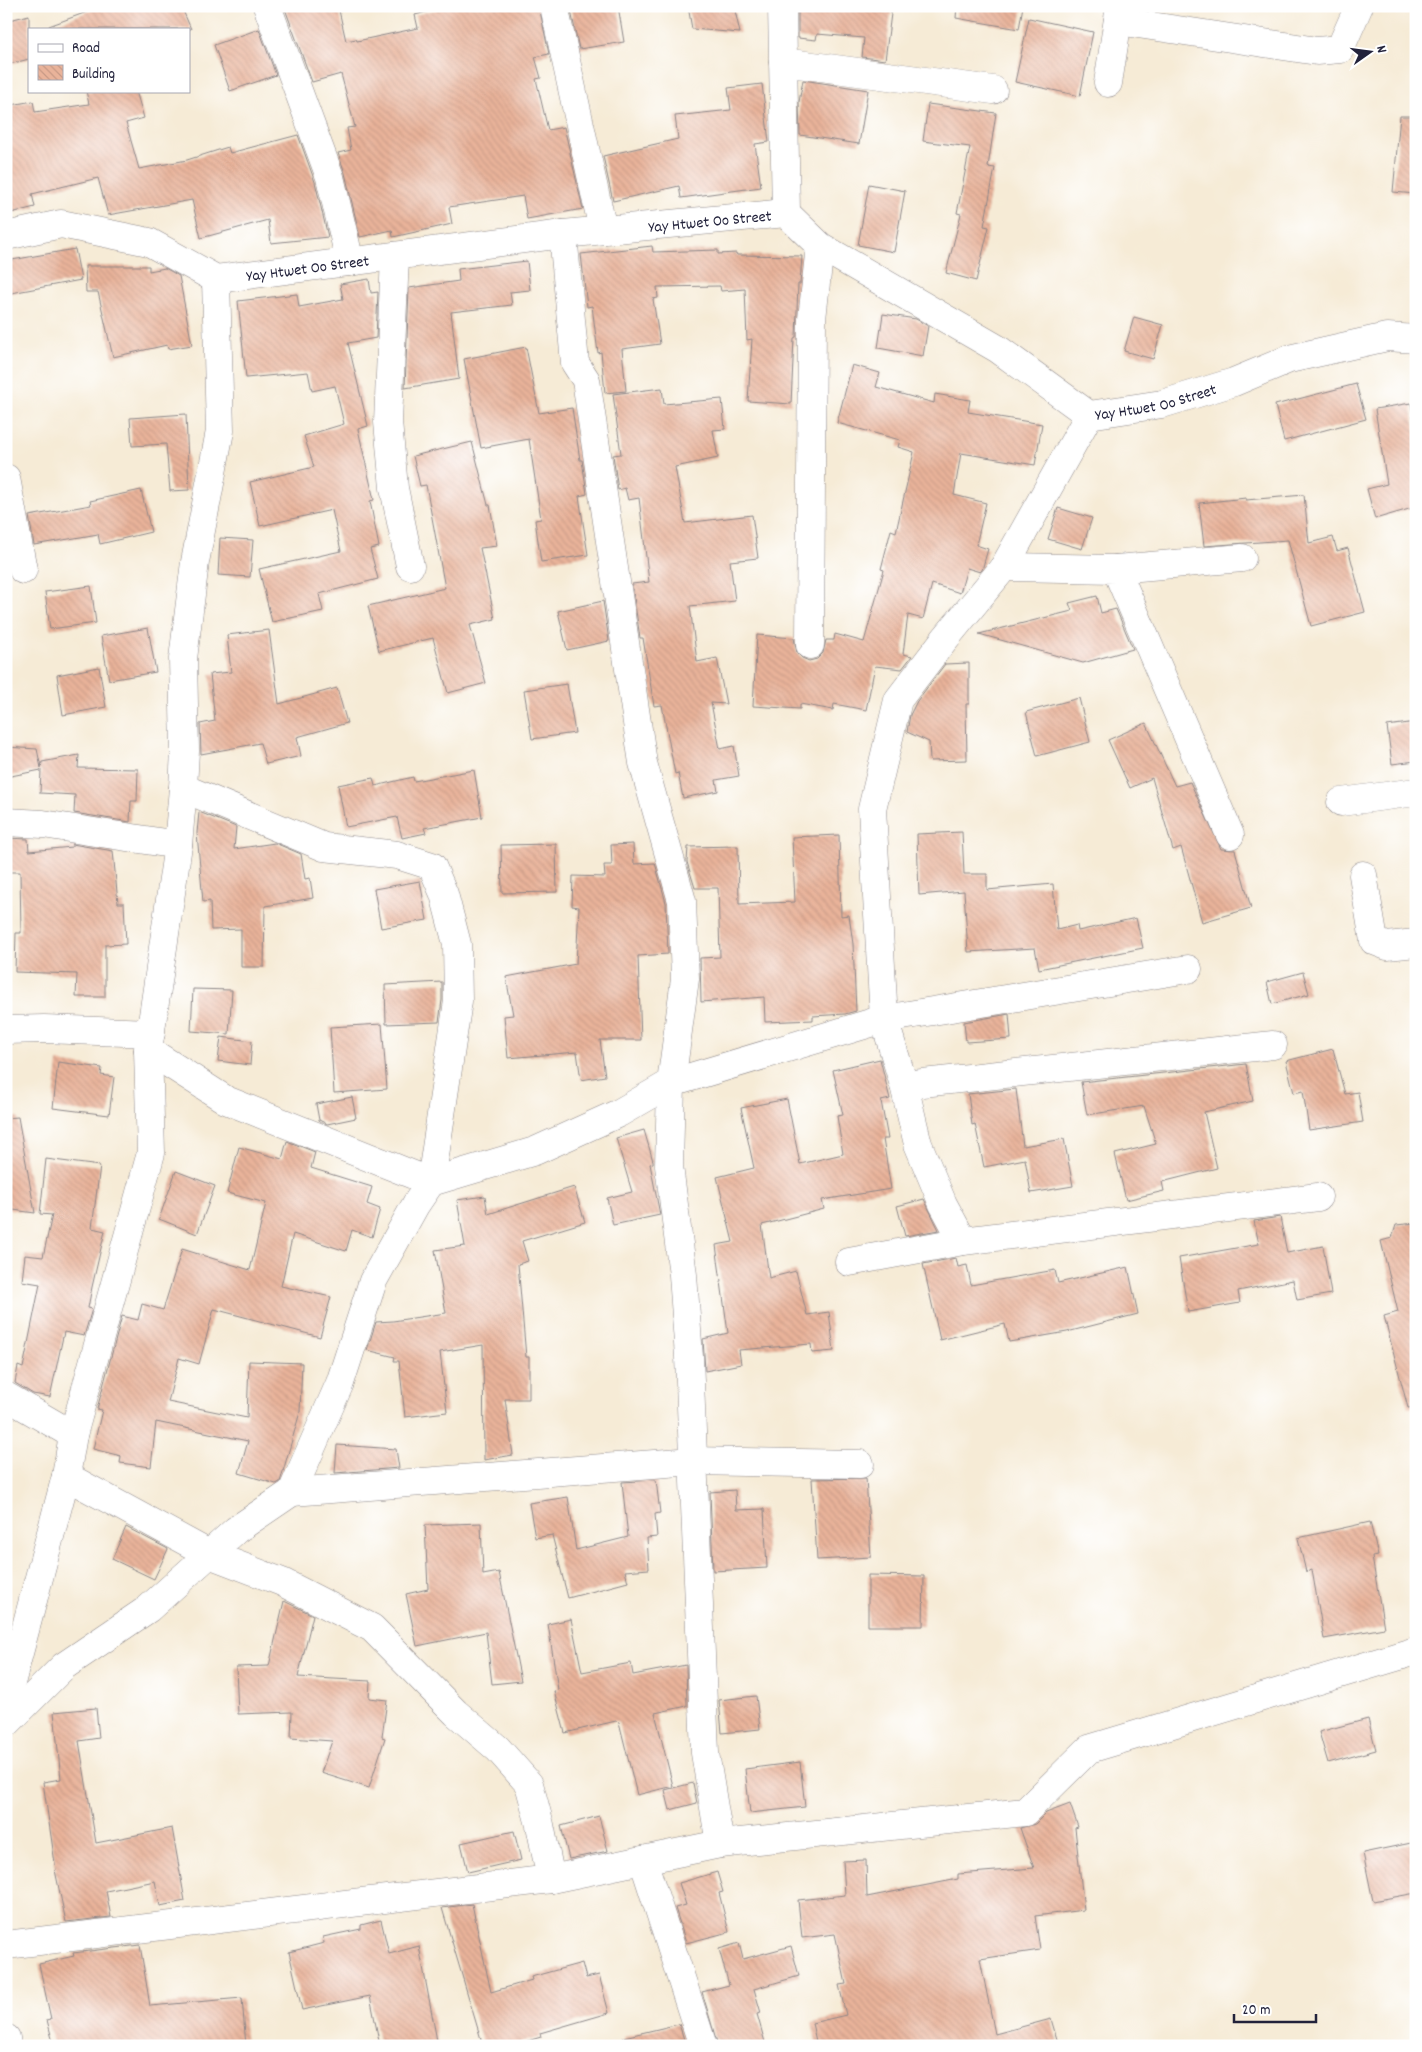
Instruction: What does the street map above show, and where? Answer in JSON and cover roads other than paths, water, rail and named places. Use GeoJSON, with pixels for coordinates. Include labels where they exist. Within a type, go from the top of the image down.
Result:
{"type":"FeatureCollection","features":[{"type":"Feature","properties":{"kind":"street"},"geometry":{"type":"LineString","coordinates":[[267,6],[330,177],[350,262]]}},
{"type":"Feature","properties":{"kind":"street"},"geometry":{"type":"LineString","coordinates":[[554,6],[603,230]]}},
{"type":"Feature","properties":{"kind":"street"},"geometry":{"type":"LineString","coordinates":[[782,6],[786,213]]}},
{"type":"Feature","properties":{"kind":"street"},"geometry":{"type":"LineString","coordinates":[[1108,83],[1119,13],[1317,51],[1340,48],[1359,6]]}},
{"type":"Feature","properties":{"kind":"street"},"geometry":{"type":"LineString","coordinates":[[783,62],[992,90]]}},
{"type":"Feature","properties":{"kind":"street","name":"Yay Htwet Oo Street"},"geometry":{"type":"LineString","coordinates":[[216,279],[563,234],[786,213],[820,246],[998,349],[1089,415],[1162,404],[1234,382],[1289,359],[1386,336],[1416,339]]}},
{"type":"Feature","properties":{"kind":"street"},"geometry":{"type":"LineString","coordinates":[[6,236],[61,224],[149,242],[216,279],[220,431],[195,562],[183,659],[185,751],[183,788],[178,845],[150,1041],[151,1153],[73,1435],[66,1476],[6,1702]]}},
{"type":"Feature","properties":{"kind":"street"},"geometry":{"type":"LineString","coordinates":[[563,234],[575,363],[586,380],[643,763],[682,901],[685,979],[671,1083],[669,1166],[684,1294],[689,1357],[706,1753],[720,1844]]}},
{"type":"Feature","properties":{"kind":"street"},"geometry":{"type":"LineString","coordinates":[[810,645],[812,319],[820,246]]}},
{"type":"Feature","properties":{"kind":"street"},"geometry":{"type":"LineString","coordinates":[[395,256],[388,422],[394,488],[410,566]]}},
{"type":"Feature","properties":{"kind":"street"},"geometry":{"type":"LineString","coordinates":[[963,1241],[943,1204],[918,1144],[904,1084],[884,1019],[872,809],[898,700],[1004,567],[1089,415]]}},
{"type":"Feature","properties":{"kind":"street"},"geometry":{"type":"LineString","coordinates":[[6,478],[23,570]]}},
{"type":"Feature","properties":{"kind":"street"},"geometry":{"type":"LineString","coordinates":[[1004,567],[1116,569],[1242,558]]}},
{"type":"Feature","properties":{"kind":"street"},"geometry":{"type":"LineString","coordinates":[[1116,569],[1230,835]]}},
{"type":"Feature","properties":{"kind":"street"},"geometry":{"type":"LineString","coordinates":[[183,788],[324,847],[397,855],[432,866],[444,894],[457,944],[458,1001],[431,1182],[416,1204],[373,1281],[340,1383],[292,1492]]}},
{"type":"Feature","properties":{"kind":"street"},"geometry":{"type":"LineString","coordinates":[[1341,802],[1416,792]]}},
{"type":"Feature","properties":{"kind":"street"},"geometry":{"type":"LineString","coordinates":[[6,822],[43,824],[178,845]]}},
{"type":"Feature","properties":{"kind":"street"},"geometry":{"type":"LineString","coordinates":[[1362,875],[1374,942],[1387,946],[1416,943]]}},
{"type":"Feature","properties":{"kind":"street"},"geometry":{"type":"LineString","coordinates":[[6,1030],[44,1029],[150,1041],[226,1100],[431,1182],[535,1151],[619,1113],[671,1083],[884,1019],[1188,969]]}},
{"type":"Feature","properties":{"kind":"street"},"geometry":{"type":"LineString","coordinates":[[904,1084],[1273,1045]]}},
{"type":"Feature","properties":{"kind":"street"},"geometry":{"type":"LineString","coordinates":[[849,1262],[963,1241],[1318,1197]]}},
{"type":"Feature","properties":{"kind":"street"},"geometry":{"type":"LineString","coordinates":[[6,1396],[73,1435]]}},
{"type":"Feature","properties":{"kind":"street"},"geometry":{"type":"LineString","coordinates":[[6,1724],[64,1666],[148,1609],[236,1530],[292,1492],[692,1461],[860,1464]]}},
{"type":"Feature","properties":{"kind":"street"},"geometry":{"type":"LineString","coordinates":[[66,1476],[209,1554],[282,1582],[372,1628],[456,1713],[498,1749],[529,1784],[551,1879]]}},
{"type":"Feature","properties":{"kind":"street"},"geometry":{"type":"LineString","coordinates":[[6,1945],[551,1879],[720,1844],[1025,1812],[1089,1749],[1416,1651]]}},
{"type":"Feature","properties":{"kind":"street"},"geometry":{"type":"LineString","coordinates":[[643,1860],[703,2046]]}},
{"type":"Feature","properties":{"kind":"street"},"geometry":{"type":"LineString","coordinates":[[6,2038],[7,2046]]}}]}
